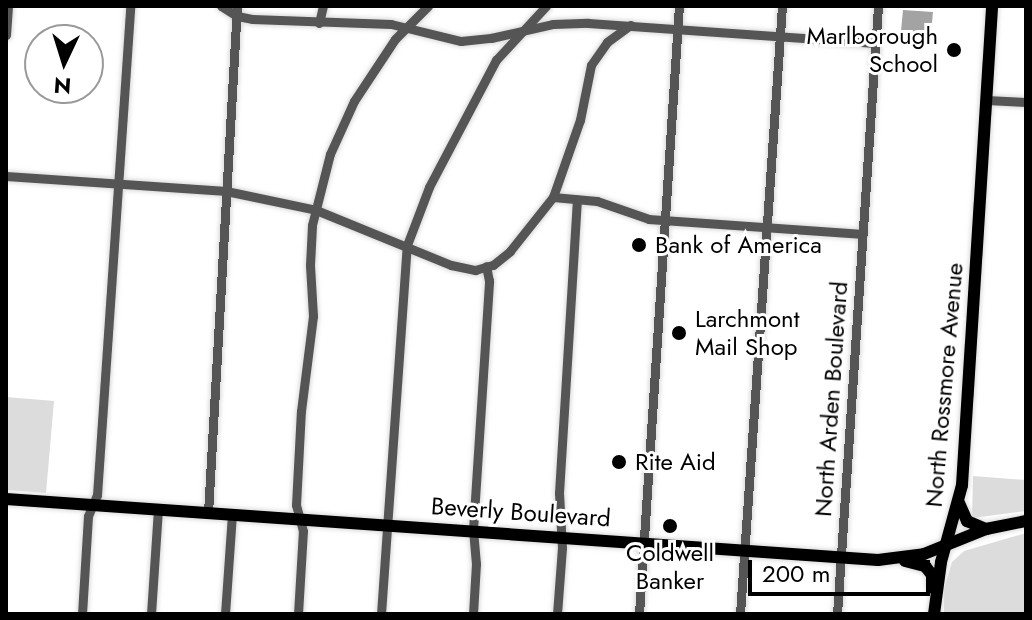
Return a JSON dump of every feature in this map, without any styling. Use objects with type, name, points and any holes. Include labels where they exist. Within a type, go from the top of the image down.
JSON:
[{"type":"main road","name":"North Rossmore Avenue","points":[[934,608],[946,545],[959,502],[992,6]]},
{"type":"main road","name":"Beverly Boulevard","points":[[6,499],[878,560],[914,556],[986,529],[1026,521]]},
{"type":"main road","points":[[959,502],[967,521],[986,529]]},
{"type":"main road","points":[[878,560],[925,566],[932,575],[934,608]]},
{"type":"street","points":[[6,35],[8,6]]},
{"type":"street","points":[[82,614],[88,516],[97,495],[130,6]]},
{"type":"street","points":[[221,6],[319,23],[355,21],[407,26],[438,38],[461,41],[553,24],[630,25],[875,43]]},
{"type":"street","points":[[319,23],[323,6]]},
{"type":"street","points":[[298,614],[303,531],[296,505],[301,411],[312,341],[310,245],[316,210],[330,154],[347,114],[407,26],[428,6]]},
{"type":"street","points":[[381,614],[407,245],[429,187],[496,60],[546,6]]},
{"type":"street","points":[[639,614],[679,6]]},
{"type":"street","points":[[740,614],[782,6]]},
{"type":"street","name":"North Arden Boulevard","points":[[837,614],[878,6]]},
{"type":"street","points":[[208,513],[237,11]]},
{"type":"street","points":[[6,176],[226,191],[316,210],[466,270],[486,266],[503,258],[518,243],[553,197],[580,120],[591,65],[607,42],[630,25]]},
{"type":"street","points":[[986,100],[1026,102]]},
{"type":"street","points":[[553,197],[597,201],[642,218],[665,221],[862,234]]},
{"type":"street","points":[[557,614],[561,537],[559,493],[577,200]]},
{"type":"street","points":[[473,614],[476,564],[473,530],[489,281],[486,266]]},
{"type":"street","points":[[151,614],[158,509]]},
{"type":"street","points":[[225,614],[232,514]]},
{"type":"shaded area","points":[[903,10],[933,12],[931,33],[901,31]]},
{"type":"shaded area","points":[[6,397],[54,401],[46,493],[6,490]]},
{"type":"shaded area","points":[[973,476],[1026,480],[1026,511],[972,518]]},
{"type":"shaded area","points":[[1026,533],[1026,614],[944,614],[944,589],[952,562],[964,551]]},
{"type":"place","name":"Marlborough School","points":[[954,50]]},
{"type":"place","name":"Bank of America","points":[[639,245]]},
{"type":"place","name":"Larchmont Mail Shop","points":[[679,333]]},
{"type":"place","name":"Rite Aid","points":[[619,462]]},
{"type":"place","name":"Coldwell Banker","points":[[670,526]]}]
